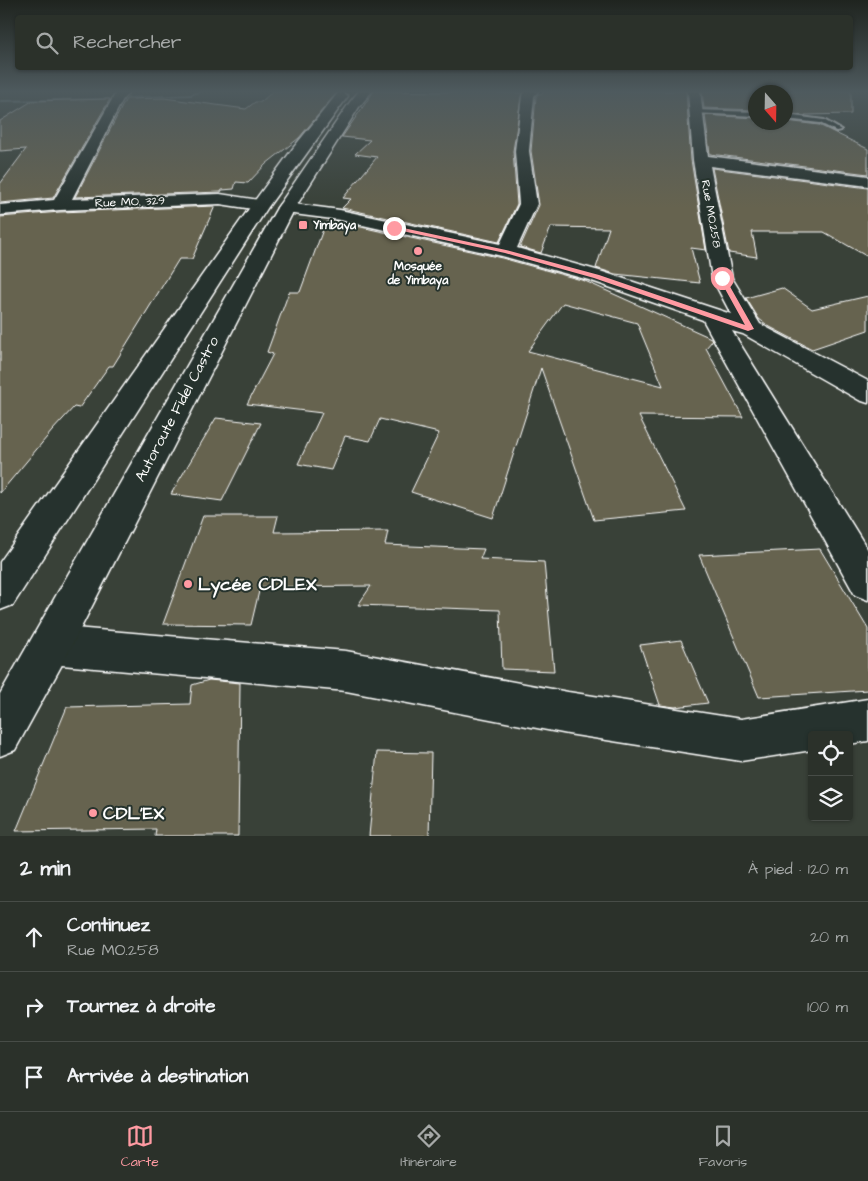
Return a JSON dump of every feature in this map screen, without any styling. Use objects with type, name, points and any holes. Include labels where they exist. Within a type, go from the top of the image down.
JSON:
[{"type":"main road","points":[[60,205],[101,130]]},
{"type":"main road","points":[[0,592],[68,494],[259,205],[313,130]]},
{"type":"main road","name":"Autoroute Fidel Castro","points":[[0,735],[51,645],[286,208],[337,130]]},
{"type":"main road","points":[[506,251],[528,204],[522,151],[524,130]]},
{"type":"main road","name":"Rue MO.258","points":[[698,130],[701,160],[722,278],[751,329]]},
{"type":"main road","points":[[701,160],[868,181]]},
{"type":"main road","name":"Rue MO. 329","points":[[0,210],[60,205],[220,200],[259,205]]},
{"type":"main road","points":[[286,208],[340,215],[506,251],[596,276],[751,329],[868,393]]},
{"type":"main road","points":[[712,316],[868,583]]},
{"type":"main road","points":[[51,645],[346,671],[568,714],[741,740],[868,720]]},
{"type":"building","points":[[0,130],[92,130],[53,198],[0,203],[0,184],[26,149],[0,151]]},
{"type":"building","points":[[110,130],[306,130],[299,138],[266,164],[248,183],[236,182],[234,189],[222,190],[221,192],[75,197]]},
{"type":"building","points":[[347,130],[516,130],[513,151],[517,204],[499,242],[342,208],[351,199],[343,198],[377,157],[355,154],[370,140],[342,137]]},
{"type":"building","points":[[533,130],[689,130],[691,160],[706,250],[691,248],[700,283],[615,274],[596,268],[609,228],[551,227],[541,253],[520,247],[539,205],[531,151]]},
{"type":"building","points":[[707,130],[829,130],[868,149],[868,174],[710,154]]},
{"type":"building","points":[[712,168],[868,188],[868,257],[824,232],[752,232],[757,257],[729,253]]},
{"type":"building","points":[[215,206],[192,259],[179,259],[113,366],[109,366],[79,408],[74,407],[0,493],[0,217],[60,212]]},
{"type":"building","points":[[329,220],[502,258],[585,281],[711,338],[712,341],[706,348],[743,417],[639,416],[686,511],[594,520],[541,368],[493,518],[411,492],[439,433],[380,419],[370,441],[345,436],[331,470],[298,464],[322,413],[247,404],[273,354],[267,352],[289,292],[300,292],[325,224]],"holes":[[[563,303],[637,323],[663,386],[528,351]]]},
{"type":"building","points":[[782,288],[812,309],[868,296],[868,330],[812,349],[770,327],[759,319],[746,298]]},
{"type":"building","points":[[216,418],[261,423],[222,501],[171,494]]},
{"type":"building","points":[[203,516],[278,516],[274,532],[388,531],[385,545],[484,549],[480,559],[544,562],[554,671],[502,669],[500,610],[358,605],[371,586],[260,587],[251,625],[163,624]]},
{"type":"building","points":[[820,549],[868,629],[868,690],[759,697],[699,555]]},
{"type":"building","points":[[681,640],[708,703],[675,707],[660,705],[640,645]]},
{"type":"building","points":[[209,680],[240,683],[238,836],[155,836],[156,829],[16,831],[67,707],[190,704],[192,685]]},
{"type":"building","points":[[377,752],[431,753],[429,836],[369,836]]},
{"type":"place","name":"Yimbaya","points":[[303,225]]},
{"type":"place","name":"Mosquée de Yimbaya","points":[[418,251]]},
{"type":"place","name":"Lycée CDLEX","points":[[188,584]]},
{"type":"place","name":"CDL'EX","points":[[93,813]]},
{"type":"route","points":[[394,228],[506,251],[596,276],[751,329],[722,278]]}]
